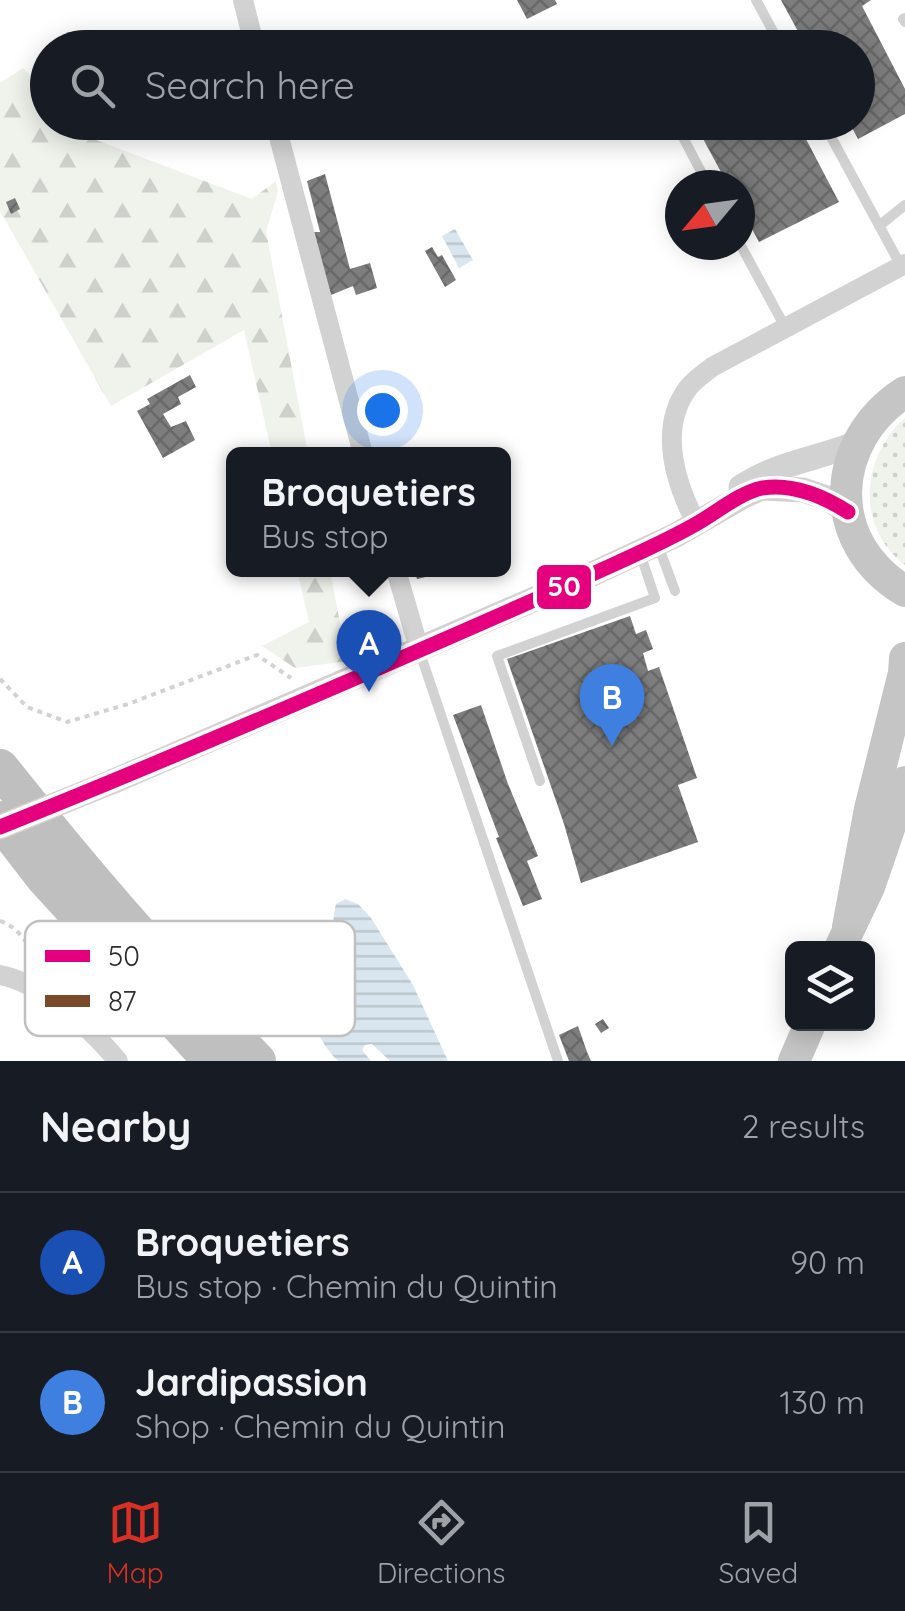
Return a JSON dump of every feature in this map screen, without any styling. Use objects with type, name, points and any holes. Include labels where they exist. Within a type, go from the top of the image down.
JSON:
[{"type":"highway","points":[[0,768],[127,921]]},
{"type":"highway","points":[[0,824],[84,921]]},
{"type":"highway","points":[[189,1036],[212,1061]]},
{"type":"highway","points":[[232,1036],[256,1061]]},
{"type":"main road","points":[[903,597],[866,556],[848,512],[846,489],[856,444],[870,421],[905,392]]},
{"type":"main road","points":[[844,938],[905,658]]},
{"type":"main road","points":[[844,938],[868,887],[905,782]]},
{"type":"main road","points":[[794,1061],[807,1031]]},
{"type":"street","points":[[243,0],[251,30]]},
{"type":"street","points":[[280,140],[362,447]]},
{"type":"street","points":[[696,524],[675,473],[672,436],[676,410],[689,386],[712,367],[903,265]]},
{"type":"street","points":[[696,524],[712,506],[756,476],[856,444]]},
{"type":"street","points":[[0,824],[114,782],[419,649],[648,548],[762,488],[803,490],[827,498],[848,512]]},
{"type":"street","points":[[398,577],[419,649]]},
{"type":"street","points":[[0,976],[25,985]]},
{"type":"street","points":[[95,1036],[118,1061]]},
{"type":"lane","points":[[756,0],[772,30]]},
{"type":"lane","points":[[684,140],[700,170]]},
{"type":"lane","points":[[833,140],[903,265]]},
{"type":"lane","points":[[879,226],[905,205]]},
{"type":"lane","points":[[749,260],[785,328]]},
{"type":"lane","points":[[648,548],[675,591]]},
{"type":"lane","points":[[540,780],[497,656],[655,598],[648,548]]},
{"type":"lane","points":[[419,649],[558,1061]]},
{"type":"path","points":[[0,679],[28,706],[67,722],[128,704],[257,656],[316,694]]},
{"type":"path","points":[[0,921],[9,924],[25,941]]},
{"type":"green space","points":[[23,68],[30,75],[30,140],[96,140],[252,199],[276,181],[278,192],[266,231],[307,447],[270,447],[244,330],[111,406],[0,211],[0,83]]},
{"type":"green space","points":[[905,418],[905,565],[878,532],[870,492],[879,452]]},
{"type":"green space","points":[[299,577],[331,577],[347,661],[295,668],[262,646],[309,622]]},
{"type":"shaded area","points":[[455,229],[473,260],[459,268],[442,236]]},
{"type":"shaded area","points":[[345,899],[358,904],[371,918],[413,985],[448,1061],[390,1061],[372,1044],[362,1050],[371,1061],[338,1061],[325,1046],[320,1036],[355,1036],[355,921],[333,921],[336,904]]},
{"type":"building","points":[[517,0],[555,0],[557,4],[527,19]]},
{"type":"building","points":[[781,0],[871,0],[862,6],[874,30],[797,30]]},
{"type":"building","points":[[875,31],[905,89],[905,114],[875,130]]},
{"type":"building","points":[[704,140],[806,140],[839,202],[759,242],[755,235],[755,170],[720,170]]},
{"type":"building","points":[[325,174],[350,269],[370,263],[377,288],[356,295],[353,286],[331,295],[312,232],[320,232],[307,181]]},
{"type":"building","points":[[15,198],[20,209],[11,214],[6,202]]},
{"type":"building","points":[[432,247],[438,257],[442,255],[456,280],[445,287],[425,251]]},
{"type":"building","points":[[190,375],[196,387],[178,397],[181,404],[163,414],[171,427],[186,421],[195,440],[163,458],[137,411],[150,404],[147,399]]},
{"type":"building","points":[[630,616],[636,634],[646,630],[653,649],[643,653],[648,671],[659,667],[697,778],[678,785],[698,842],[581,883],[507,659]]},
{"type":"building","points":[[481,705],[538,856],[527,861],[542,899],[523,906],[453,715]]},
{"type":"building","points":[[603,1019],[609,1028],[601,1033],[595,1024]]},
{"type":"building","points":[[578,1026],[591,1061],[569,1061],[559,1035]]},
{"type":"transit line","name":"50","points":[[0,827],[294,705],[586,577],[704,520],[753,491],[774,487],[797,489],[848,512]]},
{"type":"place","name":"Broquetiers","points":[[369,692]]},
{"type":"place","name":"Jardipassion","points":[[612,746]]}]
